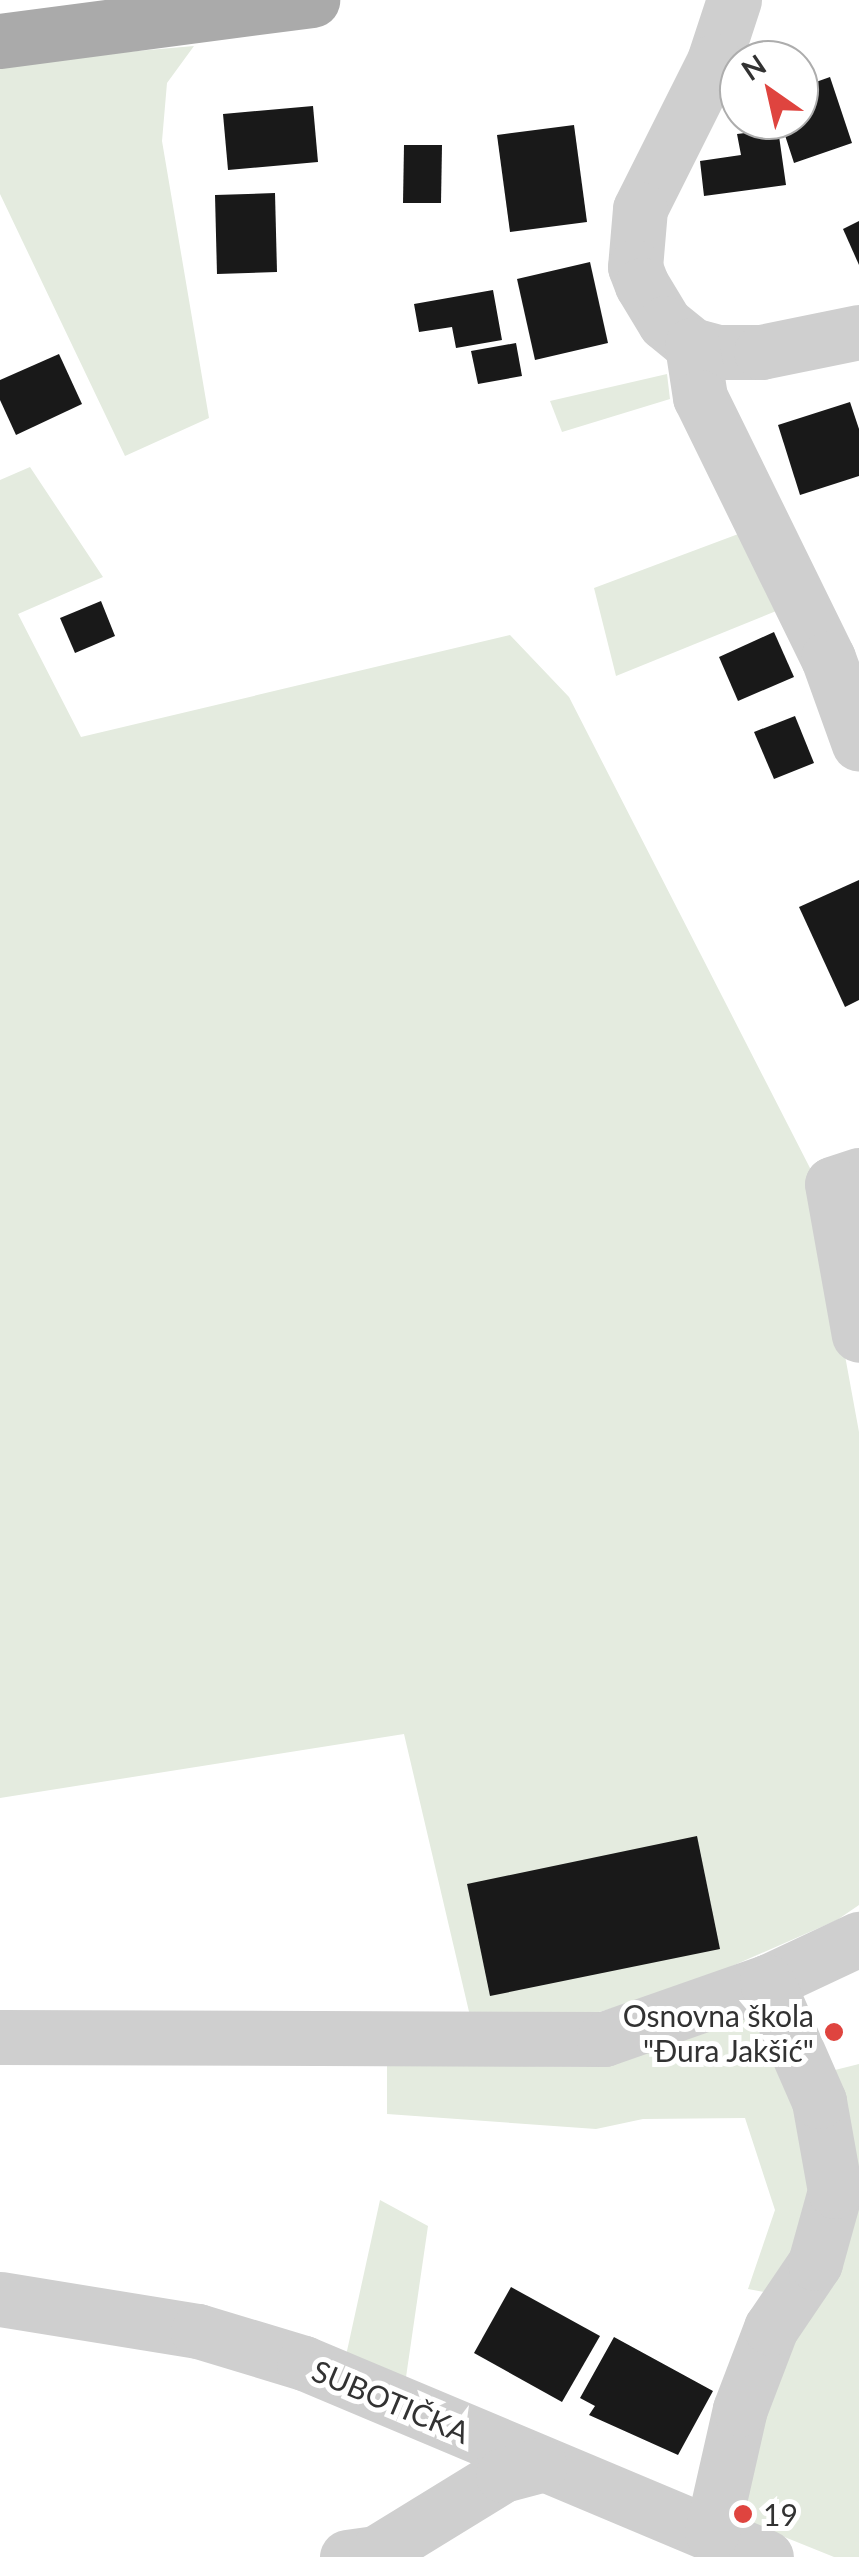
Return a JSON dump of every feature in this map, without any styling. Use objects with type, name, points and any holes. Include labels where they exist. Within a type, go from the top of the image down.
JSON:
[{"type":"main road","points":[[0,41],[194,9],[312,0]]},
{"type":"street","points":[[734,0],[714,61],[652,176],[635,246],[642,285],[666,323],[692,345],[740,355],[859,332]]},
{"type":"street","points":[[692,345],[700,398],[828,658],[859,744]]},
{"type":"street","points":[[859,1175],[832,1184],[859,1335]]},
{"type":"street","points":[[0,2037],[346,2034],[555,2043],[604,2038],[766,1982],[859,1939]]},
{"type":"street","points":[[712,2532],[740,2409],[771,2328],[815,2263],[835,2191],[819,2101],[766,1982]]},
{"type":"street","name":"SUBOTIČKA","points":[[0,2298],[198,2331],[286,2358],[766,2557]]},
{"type":"street","points":[[347,2557],[390,2546],[504,2474],[540,2465]]},
{"type":"shaded area","points":[[194,46],[167,83],[162,141],[209,418],[125,456],[0,194],[0,63]]},
{"type":"shaded area","points":[[667,374],[670,399],[562,432],[550,401]]},
{"type":"shaded area","points":[[30,467],[103,577],[18,614],[81,737],[510,635],[569,697],[811,1170],[859,1432],[859,1905],[837,1920],[682,1988],[575,2019],[470,2016],[404,1734],[0,1798],[0,480]]},
{"type":"shaded area","points":[[749,530],[786,607],[616,676],[594,588]]},
{"type":"shaded area","points":[[748,2008],[812,2144],[803,2240],[770,2293],[748,2289],[775,2210],[745,2118],[643,2119],[596,2129],[387,2114],[387,2064],[585,2067]]},
{"type":"shaded area","points":[[859,2064],[859,2557],[834,2557],[730,2515],[787,2337],[827,2072]]},
{"type":"shaded area","points":[[380,2200],[428,2226],[405,2384],[345,2360]]},
{"type":"building","points":[[830,77],[852,143],[794,163],[787,140],[819,140],[819,81]]},
{"type":"building","points":[[313,106],[318,162],[228,170],[223,114]]},
{"type":"building","points":[[574,125],[587,222],[510,232],[497,135]]},
{"type":"building","points":[[738,140],[780,140],[786,185],[704,196],[700,161],[741,155]]},
{"type":"building","points":[[404,145],[442,145],[441,203],[403,203]]},
{"type":"building","points":[[275,193],[277,272],[217,274],[215,195]]},
{"type":"building","points":[[859,221],[859,265],[843,229]]},
{"type":"building","points":[[590,262],[608,343],[535,360],[517,279]]},
{"type":"building","points":[[493,290],[502,340],[456,348],[452,327],[419,332],[414,304]]},
{"type":"building","points":[[516,343],[522,376],[478,384],[471,351]]},
{"type":"building","points":[[59,354],[82,404],[16,435],[0,400],[0,380]]},
{"type":"building","points":[[850,402],[859,429],[859,476],[800,495],[778,425]]},
{"type":"building","points":[[101,601],[115,636],[75,653],[60,618]]},
{"type":"building","points":[[774,632],[794,677],[738,701],[719,657]]},
{"type":"building","points":[[795,716],[814,763],[774,779],[754,732]]},
{"type":"building","points":[[859,880],[859,1000],[845,1007],[799,907]]},
{"type":"building","points":[[697,1836],[720,1949],[490,1996],[467,1884]]},
{"type":"building","points":[[511,2287],[600,2336],[562,2402],[474,2353]]},
{"type":"building","points":[[614,2337],[713,2391],[678,2455],[589,2415],[595,2406],[580,2398]]},
{"type":"place","name":"Osnovna škola \"Đura Jakšić\"","points":[[834,2032]]},
{"type":"place","name":"19","points":[[743,2514]]}]
